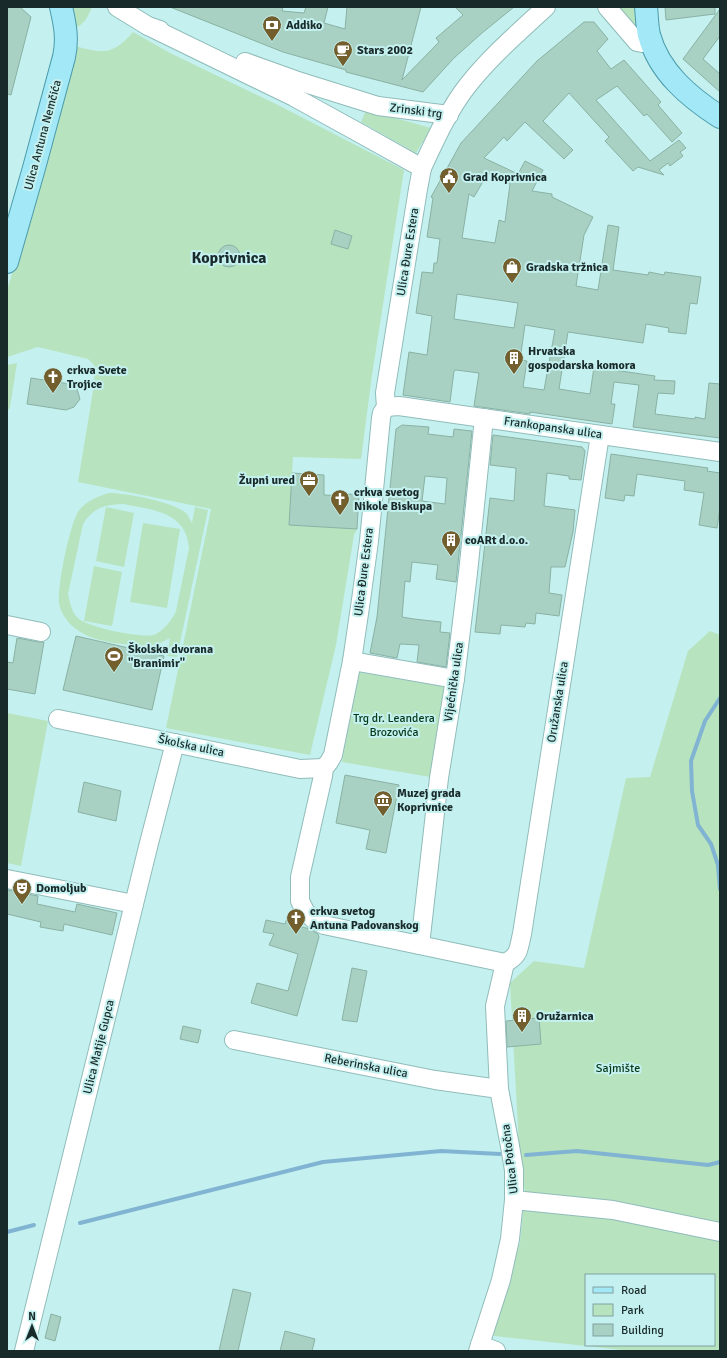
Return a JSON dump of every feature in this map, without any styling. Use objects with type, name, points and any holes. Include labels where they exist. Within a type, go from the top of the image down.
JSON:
[{"type":"main road","name":"Ulica Antuna Nemčića","points":[[7,262],[66,48],[66,33],[60,7]]},
{"type":"main road","points":[[646,7],[651,40],[662,65],[682,89],[703,106],[720,117]]},
{"type":"street","name":"Zrinski trg","points":[[117,7],[148,26],[294,97],[422,168],[435,139],[449,115],[378,106],[295,80],[148,26]]},
{"type":"street","points":[[449,115],[467,86],[486,64],[546,7]]},
{"type":"street","points":[[607,7],[637,42],[642,43],[651,40]]},
{"type":"street","name":"Ulica Đure Estera","points":[[420,945],[324,925],[313,919],[305,911],[300,900],[300,877],[324,768],[333,755],[352,661],[369,541],[380,418],[386,408],[385,393],[422,168]]},
{"type":"street","name":"Frankopanska ulica","points":[[386,408],[399,406],[720,452]]},
{"type":"street","name":"Vijećnička ulica","points":[[420,945],[439,778],[455,679],[468,573],[484,418]]},
{"type":"street","name":"Oružanska ulica","points":[[505,963],[515,958],[522,934],[600,435]]},
{"type":"street","points":[[7,625],[41,632]]},
{"type":"street","points":[[352,661],[455,679]]},
{"type":"street","name":"Školska ulica","points":[[58,719],[300,769],[324,768]]},
{"type":"street","name":"Ulica Matije Gupca","points":[[24,1351],[175,743]]},
{"type":"street","points":[[7,879],[134,904]]},
{"type":"street","points":[[420,945],[505,963]]},
{"type":"street","name":"Ulica Potočna","points":[[484,1349],[510,1239],[514,1200],[514,1170],[499,1089],[495,1006],[505,963]]},
{"type":"street","name":"Reberinska ulica","points":[[234,1040],[435,1080],[499,1089]]},
{"type":"street","points":[[514,1200],[613,1210],[720,1232]]},
{"type":"green space","points":[[65,7],[92,7],[83,23],[73,28]]},
{"type":"green space","points":[[614,7],[638,7],[639,33]]},
{"type":"green space","points":[[133,32],[170,53],[276,104],[404,170],[372,375],[361,459],[293,457],[289,525],[357,529],[354,535],[336,645],[310,755],[166,728],[211,509],[78,482],[94,385],[95,366],[88,359],[38,347],[7,357],[7,291],[42,171],[72,45],[90,50],[105,51],[119,46]]},
{"type":"green space","points":[[366,110],[431,128],[416,153],[361,122]]},
{"type":"green space","points":[[17,363],[10,407],[7,412],[7,365]]},
{"type":"green space","points":[[105,494],[127,495],[162,502],[187,514],[192,523],[195,507],[208,510],[177,657],[167,656],[170,638],[154,646],[147,647],[106,642],[78,631],[70,624],[62,612],[59,603],[60,584],[72,526],[76,516],[83,506],[93,499]],"holes":[[[123,504],[166,514],[182,526],[186,536],[189,548],[176,611],[165,627],[156,634],[141,635],[117,632],[93,626],[84,622],[75,614],[68,594],[83,524],[95,510],[105,506]]]},
{"type":"green space","points":[[106,507],[134,513],[124,567],[96,561]]},
{"type":"green space","points":[[143,523],[180,529],[167,608],[130,602]]},
{"type":"green space","points":[[94,566],[122,572],[112,626],[84,621]]},
{"type":"green space","name":"Sajmište","points":[[710,631],[720,635],[720,1351],[632,1351],[586,1346],[715,1346],[715,1274],[585,1274],[585,1346],[486,1335],[520,1243],[525,1191],[520,1164],[510,983],[534,961],[584,968],[626,778],[650,777],[688,651]]},
{"type":"green space","name":"Trg dr. Leandera Brozovića","points":[[358,672],[446,687],[430,777],[342,762]]},
{"type":"green space","points":[[7,713],[48,721],[21,866],[7,863]]},
{"type":"building","points":[[7,7],[20,7],[31,17],[11,95],[7,94]]},
{"type":"building","points":[[170,7],[283,7],[282,11],[304,13],[306,7],[328,7],[324,23],[345,29],[347,7],[421,7],[402,80],[439,42],[436,38],[463,15],[455,7],[514,7],[454,58],[423,92],[346,72],[346,70],[283,52]]},
{"type":"building","points":[[665,7],[715,7],[715,14],[666,20]]},
{"type":"building","points":[[720,9],[720,36],[703,59],[720,74],[720,92],[683,59]]},
{"type":"building","points":[[584,22],[594,22],[608,39],[597,51],[611,69],[624,60],[661,102],[658,105],[682,133],[672,142],[647,114],[644,116],[617,86],[596,100],[650,161],[679,140],[686,148],[680,152],[683,156],[670,166],[668,163],[659,170],[664,175],[638,167],[633,171],[605,141],[609,137],[569,93],[543,121],[573,150],[564,159],[525,122],[507,141],[504,137],[484,158],[518,174],[525,161],[543,170],[532,191],[552,194],[552,197],[593,217],[584,235],[576,286],[598,290],[608,225],[619,227],[613,270],[648,275],[649,272],[664,275],[665,272],[701,277],[697,304],[690,303],[686,334],[668,332],[669,328],[646,324],[643,343],[568,332],[559,389],[590,394],[594,367],[655,376],[654,380],[675,381],[674,394],[658,393],[655,414],[705,419],[709,383],[720,384],[720,438],[633,427],[639,385],[614,382],[611,404],[615,404],[612,424],[530,412],[530,414],[474,406],[479,373],[454,371],[450,402],[403,395],[409,352],[427,355],[432,316],[416,313],[422,272],[433,273],[434,263],[437,263],[440,239],[427,237],[433,198],[431,197],[461,143],[537,61]],"holes":[[[488,173],[510,184],[505,222],[499,220],[495,243],[462,238],[469,194],[474,197]],[[457,294],[518,303],[514,328],[454,319]],[[525,325],[555,330],[544,390],[523,387],[527,361],[520,360]]]},
{"type":"building","points":[[335,230],[352,236],[348,249],[331,244]]},
{"type":"building","points":[[229,245],[237,248],[240,256],[237,264],[229,267],[221,264],[218,256],[221,248]]},
{"type":"building","name":"crkva Svete Trojice","points":[[31,378],[70,384],[77,389],[80,399],[74,407],[66,410],[27,404]]},
{"type":"building","points":[[402,425],[429,427],[428,434],[453,437],[454,429],[472,431],[456,582],[436,579],[438,565],[412,562],[410,582],[405,581],[402,617],[441,622],[440,632],[450,633],[446,667],[417,662],[419,645],[400,644],[397,658],[370,653],[377,617],[396,429]],"holes":[[[425,476],[447,478],[445,504],[422,501]]]},
{"type":"building","points":[[493,435],[582,447],[585,451],[581,480],[569,479],[569,476],[547,473],[544,506],[575,510],[573,532],[565,567],[551,567],[549,593],[562,595],[559,616],[536,613],[535,624],[526,623],[525,627],[501,625],[500,634],[475,632],[490,498],[514,501],[516,468],[490,465]]},
{"type":"building","points":[[611,454],[708,468],[707,471],[720,473],[720,508],[717,528],[699,525],[704,493],[684,490],[685,481],[637,474],[634,496],[625,495],[624,501],[605,498]]},
{"type":"building","points":[[292,473],[324,475],[324,495],[359,495],[357,529],[289,525]]},
{"type":"building","name":"Školska dvorana \"Branimir\"","points":[[76,636],[164,656],[152,710],[63,690]]},
{"type":"building","points":[[17,638],[44,642],[35,694],[7,689],[7,662],[13,663]]},
{"type":"building","name":"Muzej grada Koprivnice","points":[[345,775],[399,785],[386,853],[366,849],[370,830],[336,823]]},
{"type":"building","points":[[84,782],[121,791],[116,821],[78,812]]},
{"type":"building","points":[[7,890],[38,896],[37,904],[75,912],[77,904],[117,913],[112,935],[64,924],[63,931],[40,927],[41,922],[7,914]]},
{"type":"building","points":[[287,918],[293,918],[298,921],[298,926],[310,929],[318,934],[319,937],[297,1016],[251,1003],[257,983],[288,991],[298,954],[269,945],[274,934],[263,932],[266,920],[285,924]]},
{"type":"building","points":[[352,968],[367,971],[357,1022],[342,1020]]},
{"type":"building","name":"Oružarnica","points":[[539,1018],[541,1044],[507,1047],[506,1021]]},
{"type":"building","points":[[183,1026],[201,1030],[198,1043],[180,1039]]},
{"type":"building","points":[[233,1289],[251,1293],[238,1351],[219,1351]]},
{"type":"building","points":[[51,1314],[61,1317],[55,1341],[45,1338]]},
{"type":"building","points":[[285,1331],[315,1339],[312,1351],[280,1351]]},
{"type":"waterway","points":[[720,698],[705,721],[691,761],[692,791],[698,825],[711,844],[718,865],[720,889]]},
{"type":"waterway","points":[[80,1223],[323,1162],[441,1151],[500,1154]]},
{"type":"waterway","points":[[526,1155],[577,1151],[708,1165],[720,1162]]},
{"type":"waterway","points":[[7,1232],[34,1225]]},
{"type":"place","name":"Addiko","points":[[272,42]]},
{"type":"place","name":"Stars 2002","points":[[343,67]]},
{"type":"place","name":"Grad Koprivnica","points":[[449,194]]},
{"type":"place","name":"Gradska tržnica","points":[[512,284]]},
{"type":"place","name":"Hrvatska gospodarska komora","points":[[514,375]]},
{"type":"place","name":"crkva Svete Trojice","points":[[53,394]]},
{"type":"place","name":"Župni ured","points":[[309,497]]},
{"type":"place","name":"crkva svetog Nikole Biskupa","points":[[340,516]]},
{"type":"place","name":"coARt d.o.o.","points":[[451,557]]},
{"type":"place","name":"Školska dvorana \"Branimir\"","points":[[114,673]]},
{"type":"place","name":"Muzej grada Koprivnice","points":[[383,817]]},
{"type":"place","name":"Domoljub","points":[[22,905]]},
{"type":"place","name":"crkva svetog Antuna Padovanskog","points":[[296,935]]},
{"type":"place","name":"Oružarnica","points":[[522,1033]]},
{"type":"district","name":"Koprivnica","points":[[229,258]]}]
